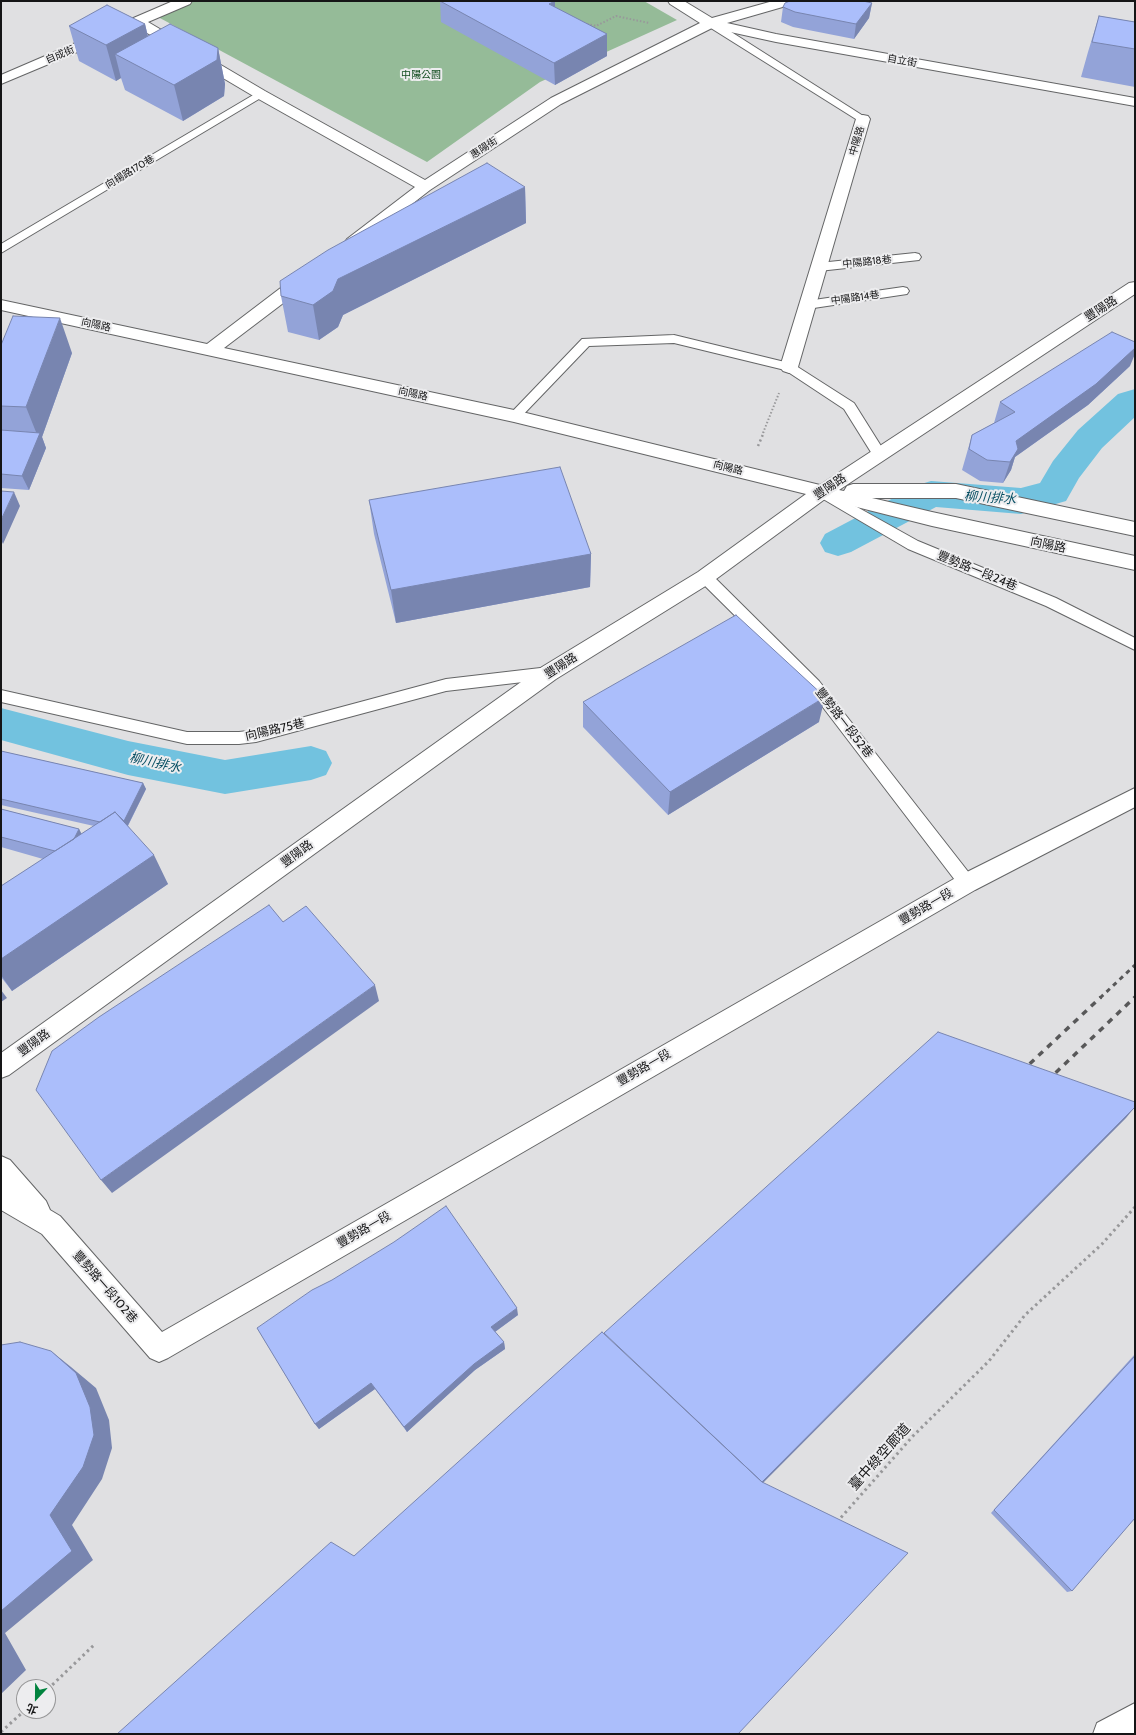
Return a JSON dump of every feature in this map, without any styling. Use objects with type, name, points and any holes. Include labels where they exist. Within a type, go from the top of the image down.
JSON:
[{"type":"street","name":"自成街","points":[[1,80],[185,1]]},
{"type":"street","name":"自立街","points":[[675,1],[710,23],[776,38],[1135,102]]},
{"type":"street","name":"中陽路","points":[[686,1],[710,23]]},
{"type":"street","name":"惠陽街","points":[[343,249],[425,187],[556,101],[710,23],[788,1]]},
{"type":"street","points":[[137,22],[260,94],[425,187]]},
{"type":"street","name":"中陽路","points":[[789,367],[863,119]]},
{"type":"street","points":[[210,350],[318,268]]},
{"type":"street","name":"豐陽路","points":[[1,1067],[549,674],[705,577],[822,492],[1135,287]]},
{"type":"street","name":"向陽路","points":[[1,305],[514,416],[932,519],[1135,563]]},
{"type":"street","name":"向陽路","points":[[822,492],[956,491],[1135,529]]},
{"type":"street","name":"豐勢路一段","points":[[159,1349],[967,883],[1135,797]]},
{"type":"street","name":"豐勢路一段102巷","points":[[1,1168],[159,1349]]},
{"type":"street","name":"豐勢路一段102巷","points":[[1,1196],[51,1226]]},
{"type":"street","points":[[1108,1734],[1135,1718]]},
{"type":"lane","name":"中陽路","points":[[710,23],[863,119]]},
{"type":"lane","name":"向楊路170巷","points":[[1,249],[260,94]]},
{"type":"lane","name":"中陽路18巷","points":[[819,267],[915,257]]},
{"type":"lane","name":"中陽路14巷","points":[[807,305],[903,291]]},
{"type":"lane","points":[[514,416],[586,342],[674,338],[789,367],[849,406],[879,454]]},
{"type":"lane","name":"豐勢路一段24巷","points":[[822,492],[913,545],[1051,602],[1135,644]]},
{"type":"lane","name":"豐勢路一段52巷","points":[[705,577],[814,685],[967,883]]},
{"type":"lane","name":"向陽路75巷","points":[[1,696],[187,738],[239,738],[256,736],[446,685],[549,674]]},
{"type":"path","points":[[583,23],[596,26],[616,16],[659,26],[680,38]]},
{"type":"path","points":[[758,449],[789,367]]},
{"type":"path","name":"臺中綠空廊道","points":[[836,1524],[913,1436],[989,1361],[1025,1315],[1102,1244],[1135,1207]]},
{"type":"path","points":[[56,1681],[94,1645]]},
{"type":"path","points":[[1,1732],[16,1718]]},
{"type":"green space","name":"中陽公園","points":[[195,1],[644,1],[677,20],[540,82],[427,162],[158,17]]},
{"type":"building","points":[[440,1],[555,1],[549,4],[607,34],[554,63]]},
{"type":"building","points":[[790,1],[863,1],[872,3],[856,24],[795,12],[783,7],[785,3]]},
{"type":"building","points":[[107,5],[145,24],[106,45],[69,26]]},
{"type":"building","points":[[1099,16],[1135,22],[1135,49],[1092,42]]},
{"type":"building","points":[[170,24],[218,48],[217,60],[174,85],[115,54]]},
{"type":"building","points":[[487,163],[525,187],[338,279],[333,291],[313,305],[281,296],[280,281],[328,250]]},
{"type":"building","points":[[13,316],[60,318],[26,407],[1,406],[1,345]]},
{"type":"building","points":[[1112,332],[1135,342],[1135,348],[1096,384],[1016,441],[1018,449],[1010,462],[987,460],[969,449],[972,435],[1015,412],[1000,402]]},
{"type":"building","points":[[1,430],[40,433],[22,476],[1,474]]},
{"type":"building","points":[[560,467],[591,554],[391,590],[369,500]]},
{"type":"building","points":[[1,491],[14,492],[1,520]]},
{"type":"building","points":[[736,615],[825,697],[670,792],[583,702]]},
{"type":"building","points":[[1,751],[143,783],[124,821],[115,812],[100,822],[1,799]]},
{"type":"building","points":[[1,809],[79,829],[74,839],[55,851],[1,837]]},
{"type":"building","points":[[115,812],[154,855],[1,959],[1,886]]},
{"type":"building","points":[[269,905],[283,922],[306,906],[375,985],[101,1180],[36,1090],[52,1051],[99,1017]]},
{"type":"building","points":[[938,1032],[1135,1102],[1135,1107],[762,1482],[604,1333]]},
{"type":"building","points":[[446,1206],[517,1308],[491,1327],[504,1342],[474,1364],[404,1427],[371,1383],[315,1424],[257,1328],[312,1290],[332,1280],[394,1242]]},
{"type":"building","points":[[602,1332],[762,1482],[908,1553],[738,1734],[117,1734],[331,1542],[354,1556]]},
{"type":"building","points":[[20,1342],[51,1351],[76,1373],[90,1407],[94,1435],[83,1467],[50,1515],[72,1551],[1,1611],[1,1345]]},
{"type":"building","points":[[1135,1356],[1135,1518],[1072,1591],[994,1510]]},
{"type":"waterway","name":"柳川排水","points":[[838,543],[931,494],[1021,501],[1053,492],[1066,470],[1090,439],[1130,402],[1135,401]]},
{"type":"waterway","name":"柳川排水","points":[[1,724],[128,758],[225,777],[311,763]]},
{"type":"railway","points":[[1100,998],[1135,965]]},
{"type":"railway","points":[[1021,1072],[1101,997]]},
{"type":"railway","points":[[1047,1081],[1135,997]]}]
